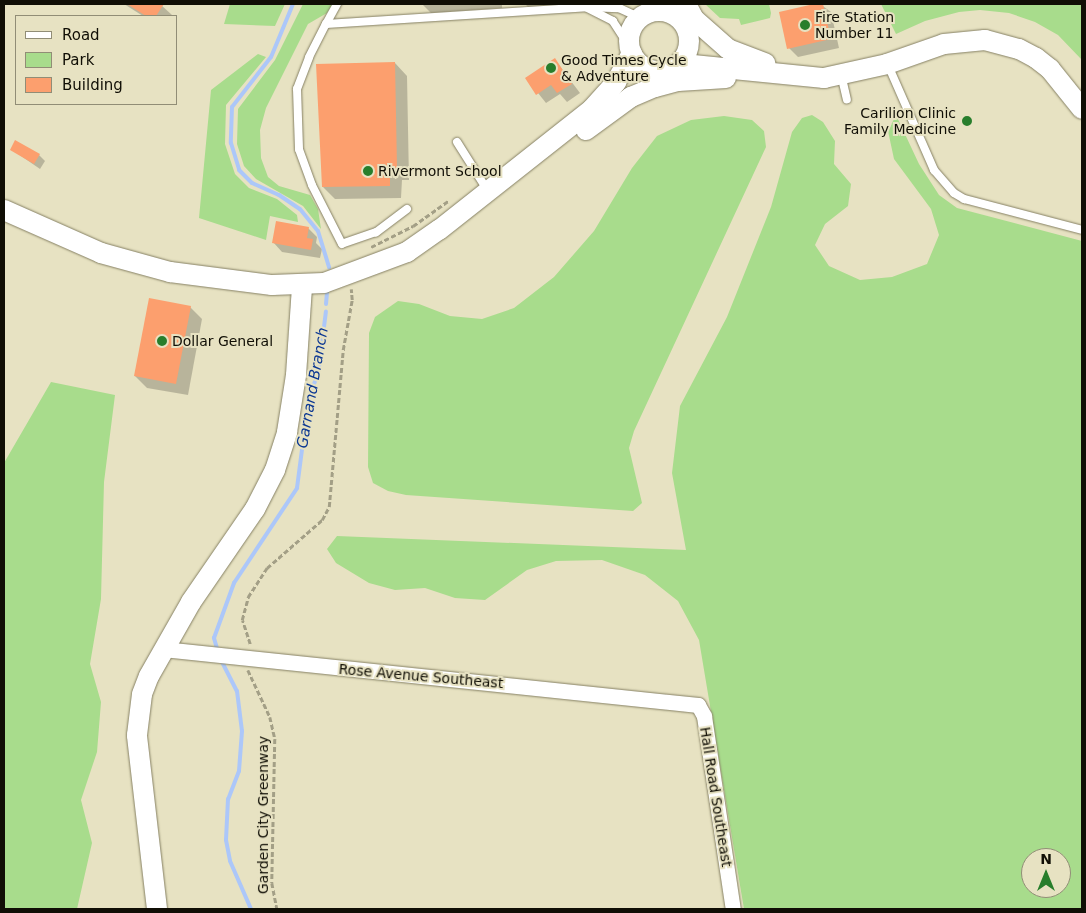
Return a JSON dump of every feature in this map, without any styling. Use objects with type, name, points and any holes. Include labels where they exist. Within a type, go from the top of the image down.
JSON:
[{"type":"main road","points":[[674,7],[685,26],[689,40],[704,52],[739,68]]},
{"type":"main road","points":[[592,109],[616,82],[630,49],[632,27],[645,12],[674,7],[694,19],[728,49],[802,76]]},
{"type":"main road","points":[[4,210],[65,240],[134,264],[170,272],[302,286],[349,276],[407,252],[536,155],[592,109],[634,82],[680,62],[689,40]]},
{"type":"main road","points":[[536,155],[573,140],[600,117],[655,87],[709,78],[795,85],[887,64],[966,40],[1002,43],[1036,58],[1050,70],[1082,109]]},
{"type":"main road","points":[[630,49],[643,66],[664,70],[693,64],[802,76],[832,76]]},
{"type":"main road","points":[[157,909],[137,734],[142,694],[163,649],[255,508],[276,470],[288,432],[296,375],[302,286]]},
{"type":"street","name":"Rose Avenue Southeast","points":[[163,649],[202,655],[680,701]]},
{"type":"street","name":"Hall Road Southeast","points":[[680,701],[698,705],[704,716],[734,909]]},
{"type":"lane","points":[[338,4],[309,57],[298,89],[299,149],[312,185],[342,244],[376,232],[407,210]]},
{"type":"lane","points":[[326,24],[586,7],[619,8],[645,12]]},
{"type":"lane","points":[[586,7],[612,21],[630,49]]},
{"type":"lane","points":[[887,64],[934,170],[954,193],[964,199],[1082,230]]},
{"type":"lane","points":[[832,76],[847,99]]},
{"type":"lane","points":[[458,142],[488,191]]},
{"type":"path","points":[[366,249],[413,226],[456,195]]},
{"type":"path","points":[[250,651],[242,620],[248,597],[268,568],[285,550],[317,525],[329,507],[343,350],[352,300],[350,286]]},
{"type":"path","name":"Garden City Greenway","points":[[249,666],[248,674],[270,717],[275,739],[272,883],[277,909]]},
{"type":"green space","points":[[230,4],[285,4],[275,26],[224,24]]},
{"type":"green space","points":[[303,4],[333,4],[327,13],[308,24],[266,108],[260,130],[261,158],[268,177],[279,186],[310,195],[318,209],[321,229],[303,206],[256,179],[244,166],[237,144],[238,109],[275,60]]},
{"type":"green space","points":[[705,4],[769,4],[771,13],[770,18],[741,25],[739,19],[720,18]]},
{"type":"green space","points":[[881,4],[1082,4],[1082,60],[1058,35],[1035,22],[1009,13],[980,10],[959,12],[925,21],[896,34]]},
{"type":"green space","points":[[258,54],[266,57],[226,105],[225,144],[235,174],[249,188],[277,199],[297,215],[298,222],[270,216],[266,240],[199,218],[211,90]]},
{"type":"green space","points":[[812,115],[823,122],[835,141],[834,164],[851,184],[848,206],[825,224],[815,245],[829,266],[860,280],[892,277],[927,264],[939,235],[931,209],[894,159],[888,131],[896,115],[919,164],[939,195],[957,208],[1082,241],[1082,909],[744,909],[699,640],[678,601],[645,575],[602,560],[556,561],[527,570],[485,600],[455,598],[425,588],[395,590],[369,583],[336,563],[327,549],[337,536],[686,550],[672,473],[680,406],[727,317],[771,207],[792,132],[802,118]]},
{"type":"green space","points":[[724,116],[752,120],[764,131],[766,147],[634,431],[629,448],[642,503],[633,511],[406,495],[388,491],[373,483],[368,467],[369,333],[375,317],[398,301],[419,304],[450,316],[482,319],[514,308],[554,277],[594,231],[632,168],[657,136],[691,120]]},
{"type":"green space","points":[[51,382],[115,395],[104,482],[101,599],[90,664],[101,702],[97,752],[81,800],[92,843],[77,909],[4,909],[4,463]]},
{"type":"building","points":[[127,4],[164,4],[157,15],[144,15]]},
{"type":"building","name":"Fire Station Number 11","points":[[814,4],[823,4],[831,39],[787,49],[779,12]]},
{"type":"building","name":"Good Times Cycle & Adventure","points":[[555,58],[572,84],[557,93],[551,85],[536,95],[525,78]]},
{"type":"building","points":[[395,62],[397,168],[390,169],[390,186],[322,187],[316,64]]},
{"type":"building","points":[[15,140],[40,154],[34,164],[10,150]]},
{"type":"building","points":[[276,221],[309,227],[307,238],[313,239],[311,250],[272,243]]},
{"type":"building","name":"Dollar General","points":[[149,298],[191,306],[176,384],[134,376]]},
{"type":"waterway","name":"Garnand Branch","points":[[293,4],[271,57],[232,107],[231,143],[239,170],[252,183],[279,195],[300,209],[318,231],[329,267]]},
{"type":"waterway","name":"Garnand Branch","points":[[326,304],[327,292]]},
{"type":"waterway","name":"Garnand Branch","points":[[218,652],[214,638],[234,583],[297,488],[309,395],[318,375],[326,311]]},
{"type":"waterway","name":"Garnand Branch","points":[[220,658],[237,691],[242,731],[239,771],[228,799],[226,840],[230,861],[251,909]]},
{"type":"place","name":"Fire Station Number 11","points":[[805,25]]},
{"type":"place","name":"Good Times Cycle & Adventure","points":[[551,68]]},
{"type":"place","name":"Carilion Clinic Family Medicine","points":[[967,121]]},
{"type":"place","name":"Rivermont School","points":[[368,171]]},
{"type":"place","name":"Dollar General","points":[[162,341]]}]
